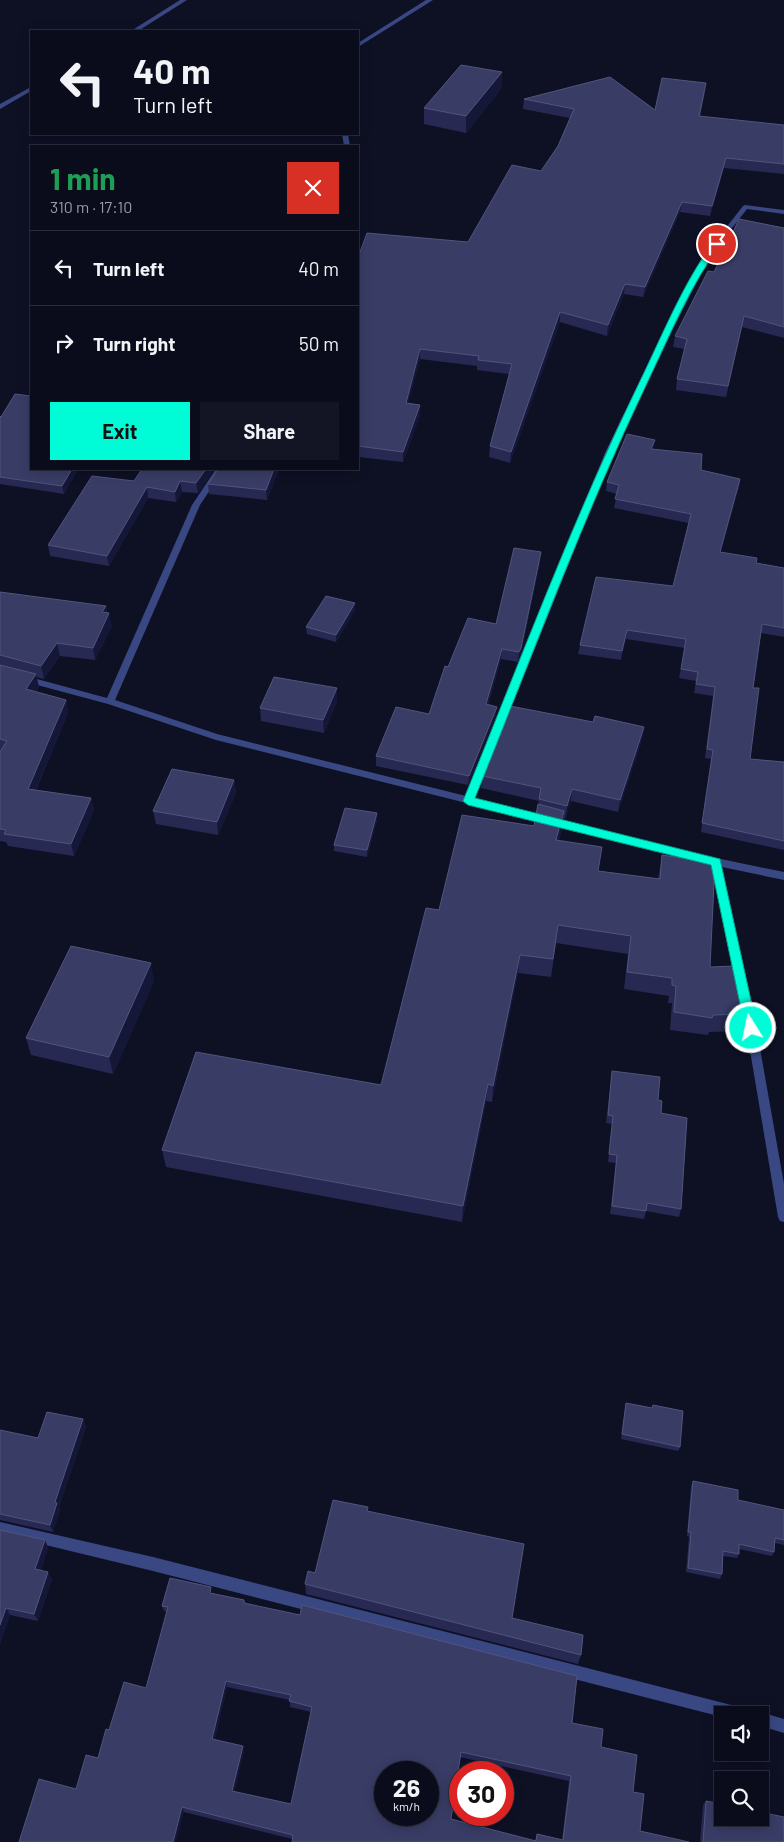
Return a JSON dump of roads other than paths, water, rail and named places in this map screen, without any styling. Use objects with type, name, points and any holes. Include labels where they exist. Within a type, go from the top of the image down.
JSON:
[{"type":"street","points":[[139,30],[184,0]]},
{"type":"street","points":[[359,44],[430,0]]},
{"type":"street","points":[[0,108],[30,90]]},
{"type":"street","points":[[468,801],[609,453],[707,256],[745,207],[784,212]]},
{"type":"street","points":[[110,702],[196,505],[219,470]]},
{"type":"street","points":[[0,672],[110,702],[216,737],[716,862],[784,876]]},
{"type":"street","points":[[716,862],[748,1009],[784,1218]]},
{"type":"street","points":[[0,1528],[162,1566],[714,1708]]},
{"type":"street","points":[[769,1722],[784,1726]]}]
